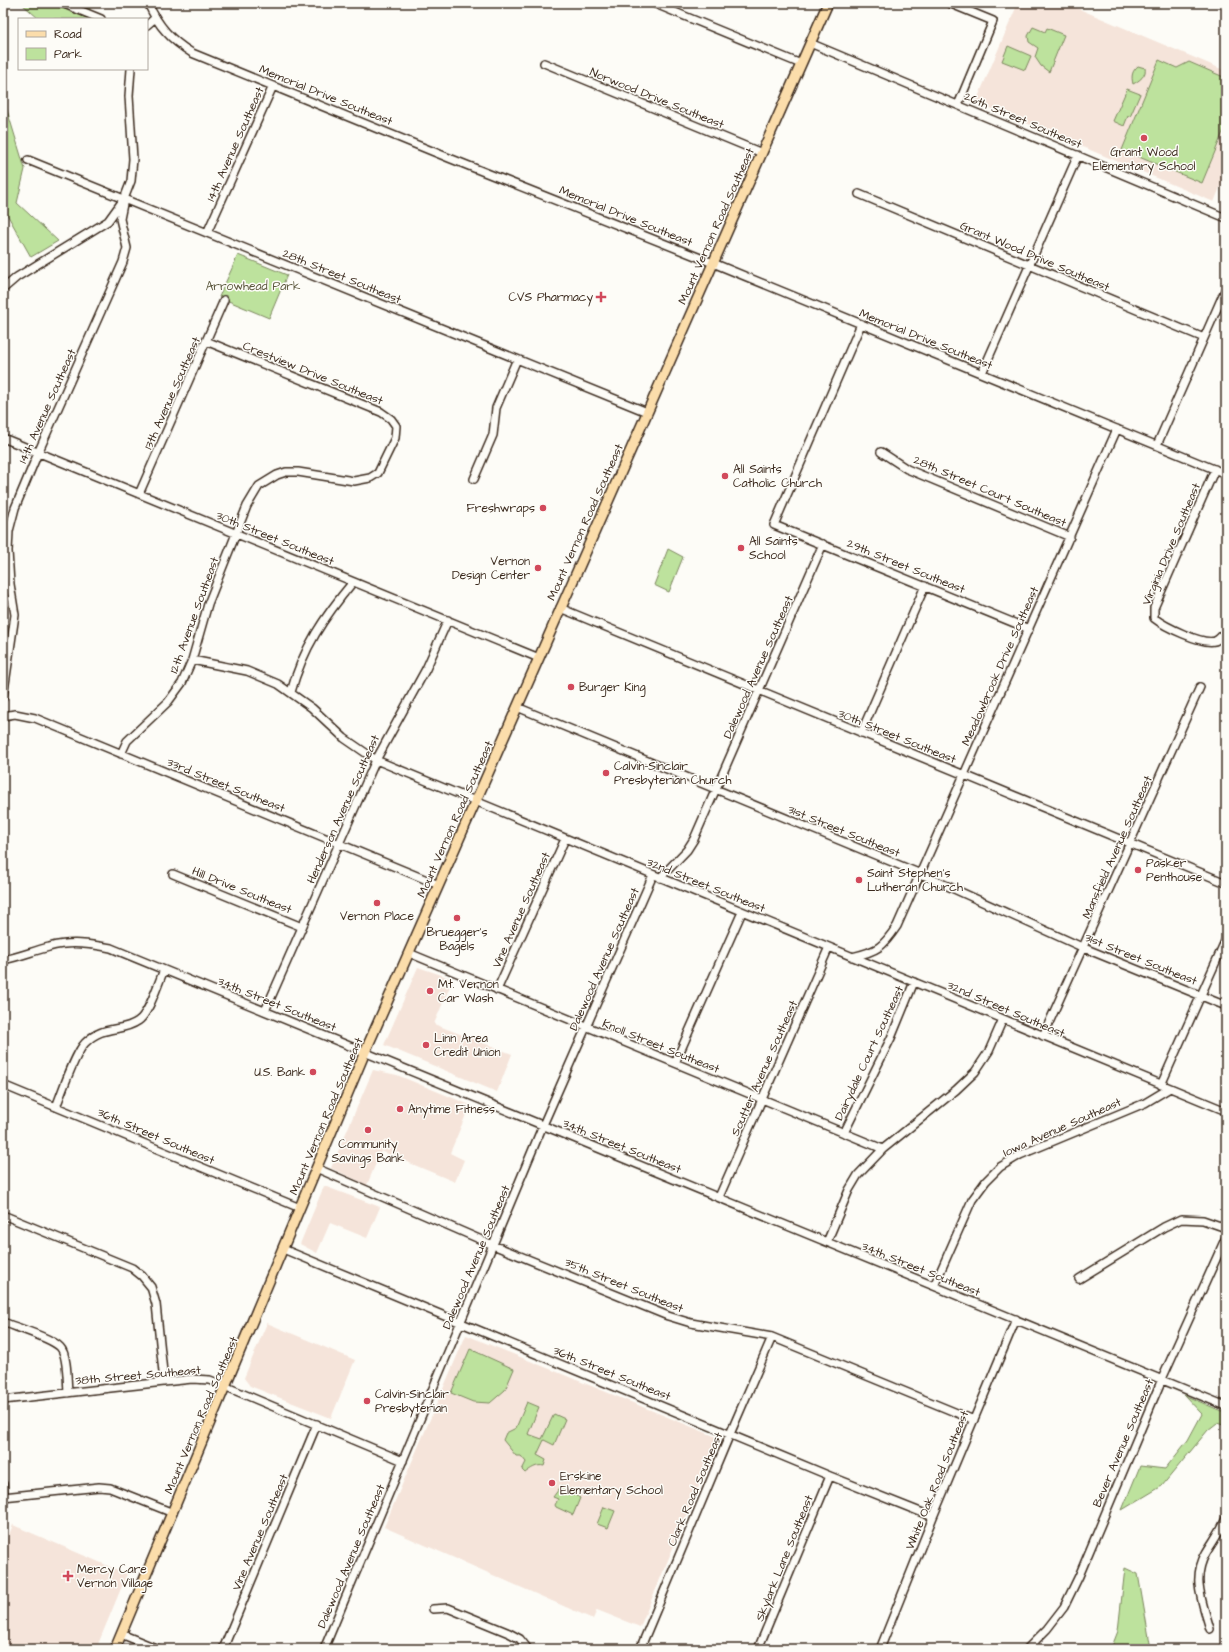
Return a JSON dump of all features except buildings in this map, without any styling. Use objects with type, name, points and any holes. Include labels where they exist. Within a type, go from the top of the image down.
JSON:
[{"type":"main road","name":"Mount Vernon Road Southeast","points":[[115,1649],[365,1052],[828,3]]},
{"type":"street","points":[[62,3],[99,18]]},
{"type":"street","name":"Memorial Drive Southeast","points":[[148,3],[154,18],[172,38],[192,53],[713,263],[1226,474]]},
{"type":"street","points":[[653,3],[801,64]]},
{"type":"street","points":[[949,3],[993,21],[958,105]]},
{"type":"street","points":[[148,24],[154,18]]},
{"type":"street","name":"26th Street Southeast","points":[[810,43],[1226,218]]},
{"type":"street","name":"Norwood Drive Southeast","points":[[544,63],[762,153]]},
{"type":"street","points":[[3,289],[17,277],[108,221],[124,199],[131,181],[133,159],[129,96],[131,70]]},
{"type":"street","name":"14th Avenue Southeast","points":[[207,233],[273,86]]},
{"type":"street","points":[[982,373],[1078,155]]},
{"type":"street","name":"28th Street Southeast","points":[[28,160],[647,412]]},
{"type":"street","name":"Grant Wood Drive Southeast","points":[[859,194],[1204,338]]},
{"type":"street","name":"14th Avenue Southeast","points":[[3,698],[15,615],[5,551],[9,531],[15,508],[38,453],[123,262],[127,248],[120,220],[124,199]]},
{"type":"street","points":[[1157,445],[1226,288]]},
{"type":"street","name":"13th Avenue Southeast","points":[[139,494],[224,300]]},
{"type":"street","name":"29th Street Southeast","points":[[861,324],[774,525],[824,544],[1029,629]]},
{"type":"street","name":"Crestview Drive Southeast","points":[[206,341],[381,412],[396,426],[395,438],[378,473],[370,478],[354,481],[298,472],[286,472],[277,475],[259,486],[252,496],[236,534]]},
{"type":"street","points":[[474,478],[493,435],[496,408],[516,359]]},
{"type":"street","name":"Meadowbrook Drive Southeast","points":[[852,957],[872,952],[886,943],[897,926],[1117,429]]},
{"type":"street","name":"30th Street Southeast","points":[[3,438],[539,658]]},
{"type":"street","name":"28th Street Court Southeast","points":[[881,452],[907,470],[1070,537]]},
{"type":"street","name":"Virginia Drive Southeast","points":[[1215,469],[1154,608],[1154,618],[1162,624],[1207,642],[1216,641],[1226,630]]},
{"type":"street","name":"12th Avenue Southeast","points":[[121,754],[127,741],[168,702],[182,683],[192,660],[208,604],[236,534]]},
{"type":"street","name":"Dalewood Avenue Southeast","points":[[324,1649],[543,1125],[587,1027],[657,877],[687,850],[694,839],[824,544]]},
{"type":"street","points":[[291,692],[302,662],[321,622],[353,582]]},
{"type":"street","points":[[861,733],[925,586]]},
{"type":"street","name":"30th Street Southeast","points":[[560,608],[1226,883]]},
{"type":"street","name":"Henderson Avenue Southeast","points":[[265,1011],[376,760],[426,669],[448,620]]},
{"type":"street","name":"32nd Street Southeast","points":[[192,660],[246,671],[278,684],[312,708],[344,738],[376,760],[1226,1111]]},
{"type":"street","name":"Mansfield Avenue Southeast","points":[[1043,1036],[1084,948],[1200,687]]},
{"type":"street","name":"31st Street Southeast","points":[[517,708],[921,874],[1084,948],[1226,1006]]},
{"type":"street","name":"33rd Street Southeast","points":[[3,716],[15,714],[35,718],[439,885]]},
{"type":"street","name":"Vine Avenue Southeast","points":[[497,990],[565,839]]},
{"type":"street","name":"Hill Drive Southeast","points":[[173,874],[302,927]]},
{"type":"street","points":[[675,1063],[742,912]]},
{"type":"street","points":[[1161,1085],[1226,939]]},
{"type":"street","name":"34th Street Southeast","points":[[3,960],[23,956],[50,947],[71,944],[91,944],[111,948],[1226,1406]]},
{"type":"street","name":"Soutter Avenue Southeast","points":[[719,1197],[829,948]]},
{"type":"street","name":"Knoll Street Southeast","points":[[410,953],[883,1149]]},
{"type":"street","points":[[56,1107],[84,1044],[96,1034],[107,1029],[126,1026],[138,1021],[146,1012],[164,970]]},
{"type":"street","name":"Dairydale Court Southeast","points":[[844,1133],[890,1038],[914,982]]},
{"type":"street","points":[[827,1242],[849,1190],[858,1175],[883,1149],[956,1090],[975,1072],[989,1051],[1002,1019]]},
{"type":"street","name":"36th Street Southeast","points":[[3,1085],[300,1208]]},
{"type":"street","name":"Iowa Avenue Southeast","points":[[934,1286],[972,1200],[986,1181],[1000,1167],[1020,1155],[1145,1103],[1170,1088]]},
{"type":"street","name":"35th Street Southeast","points":[[316,1168],[493,1245],[668,1316],[691,1323],[772,1337],[974,1420]]},
{"type":"street","points":[[3,1215],[132,1268],[142,1276],[151,1287],[156,1304],[164,1382]]},
{"type":"street","points":[[1079,1279],[1164,1226],[1181,1220],[1203,1220],[1226,1228]]},
{"type":"street","name":"Bever Avenue Southeast","points":[[1027,1649],[1047,1629],[1064,1607],[1079,1576],[1162,1379],[1226,1237]]},
{"type":"street","name":"36th Street Southeast","points":[[283,1249],[730,1433],[830,1476],[933,1517]]},
{"type":"street","name":"White Oak Road Southeast","points":[[880,1649],[933,1517],[1016,1319]]},
{"type":"street","points":[[3,1322],[52,1342],[60,1347],[65,1358],[68,1393]]},
{"type":"street","name":"Clark Road Southeast","points":[[640,1649],[730,1433],[772,1337]]},
{"type":"street","name":"38th Street Southeast","points":[[3,1400],[192,1379],[210,1380],[403,1461]]},
{"type":"street","name":"Vine Avenue Southeast","points":[[223,1649],[317,1424]]},
{"type":"street","name":"Skylark Lane Southeast","points":[[758,1649],[830,1476]]},
{"type":"street","points":[[3,1484],[4,1497],[99,1487],[110,1488],[173,1513]]},
{"type":"street","points":[[1210,1629],[1199,1586],[1198,1570],[1226,1518]]},
{"type":"street","points":[[433,1609],[448,1608],[509,1633],[520,1639],[528,1649]]},
{"type":"street","points":[[121,1634],[158,1649]]},
{"type":"shaded area","name":"Grant Wood Elementary School","points":[[1018,3],[1065,3],[1226,71],[1226,173],[1214,202],[976,102]]},
{"type":"shaded area","points":[[418,967],[453,979],[434,1024],[512,1054],[497,1092],[384,1045]]},
{"type":"shaded area","points":[[373,1070],[397,1075],[470,1105],[450,1153],[464,1160],[455,1182],[381,1151],[367,1185],[331,1168]]},
{"type":"shaded area","points":[[324,1186],[380,1207],[367,1238],[330,1223],[317,1253],[300,1244]]},
{"type":"shaded area","points":[[267,1323],[355,1360],[331,1418],[250,1386],[244,1378]]},
{"type":"shaded area","name":"Erskine Elementary School","points":[[466,1335],[719,1438],[640,1627],[597,1610],[593,1619],[384,1527]]},
{"type":"shaded area","points":[[13,1525],[127,1574],[96,1649],[3,1649],[3,1548]]},
{"type":"green space","points":[[21,3],[89,3],[90,6],[89,18],[38,18]]},
{"type":"green space","points":[[1033,27],[1045,32],[1047,28],[1064,35],[1049,72],[1041,66],[1035,57],[1038,48],[1029,42],[1028,36]]},
{"type":"green space","points":[[1008,46],[1031,56],[1025,70],[1002,61]]},
{"type":"green space","points":[[1159,60],[1177,68],[1189,62],[1226,78],[1226,125],[1202,183],[1122,150]]},
{"type":"green space","points":[[1138,66],[1145,68],[1145,73],[1133,84],[1132,74]]},
{"type":"green space","points":[[1127,89],[1140,94],[1130,117],[1128,116],[1124,126],[1113,121]]},
{"type":"green space","points":[[3,97],[25,169],[17,203],[58,241],[31,257],[3,207]]},
{"type":"green space","name":"Arrowhead Park","points":[[238,255],[287,275],[269,318],[219,297]]},
{"type":"green space","points":[[668,549],[683,557],[669,592],[654,585]]},
{"type":"green space","points":[[470,1349],[514,1369],[505,1390],[490,1403],[473,1402],[451,1393]]},
{"type":"green space","points":[[1184,1395],[1226,1413],[1226,1426],[1217,1423],[1208,1430],[1162,1486],[1122,1510],[1140,1466],[1165,1469],[1188,1440],[1202,1414]]},
{"type":"green space","points":[[527,1402],[539,1407],[528,1434],[542,1439],[554,1414],[565,1419],[554,1445],[544,1440],[537,1455],[546,1460],[544,1466],[536,1466],[525,1473],[522,1470],[526,1462],[521,1456],[516,1456],[503,1440],[506,1433],[516,1428]]},
{"type":"green space","points":[[562,1485],[580,1498],[573,1515],[556,1507],[555,1505],[558,1499],[553,1497]]},
{"type":"green space","points":[[604,1507],[615,1511],[608,1528],[597,1524]]},
{"type":"green space","points":[[1125,1568],[1138,1574],[1151,1649],[1111,1649],[1118,1631]]},
{"type":"place","name":"Grant Wood Elementary School","points":[[1144,138]]},
{"type":"place","name":"CVS Pharmacy","points":[[601,297]]},
{"type":"place","name":"All Saints Catholic Church","points":[[725,476]]},
{"type":"place","name":"Freshwraps","points":[[543,508]]},
{"type":"place","name":"All Saints School","points":[[741,548]]},
{"type":"place","name":"Vernon Design Center","points":[[538,568]]},
{"type":"place","name":"Burger King","points":[[571,687]]},
{"type":"place","name":"Calvin-Sinclair Presbyterian Church","points":[[606,773]]},
{"type":"place","name":"Pasker Penthouse","points":[[1138,870]]},
{"type":"place","name":"Saint Stephen's Lutheran Church","points":[[859,880]]},
{"type":"place","name":"Vernon Place","points":[[377,903]]},
{"type":"place","name":"Bruegger's Bagels","points":[[457,918]]},
{"type":"place","name":"Mt. Vernon Car Wash","points":[[430,991]]},
{"type":"place","name":"Linn Area Credit Union","points":[[426,1045]]},
{"type":"place","name":"U.S. Bank","points":[[313,1072]]},
{"type":"place","name":"Anytime Fitness","points":[[400,1109]]},
{"type":"place","name":"Community Savings Bank","points":[[368,1130]]},
{"type":"place","name":"Calvin-Sinclair Presbyterian","points":[[367,1401]]},
{"type":"place","name":"Erskine Elementary School","points":[[552,1483]]},
{"type":"place","name":"Mercy Care Vernon Village","points":[[68,1576]]}]
